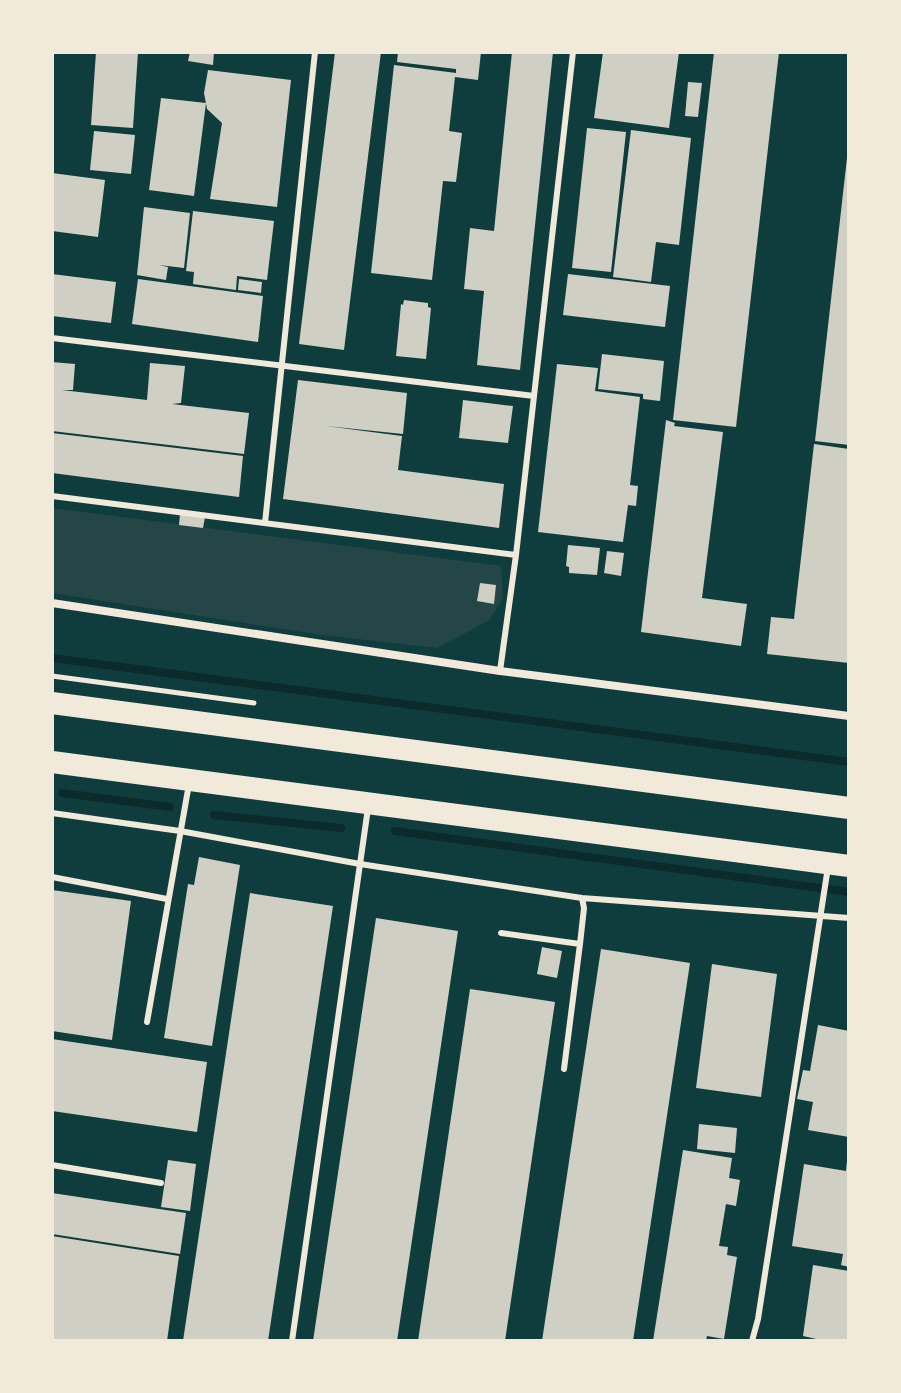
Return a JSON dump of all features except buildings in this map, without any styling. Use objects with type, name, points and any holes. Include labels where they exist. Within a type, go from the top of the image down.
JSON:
[{"type":"highway","points":[[52,703],[849,808]]},
{"type":"highway","points":[[52,762],[839,865]]},
{"type":"street","points":[[52,603],[500,671],[849,716]]},
{"type":"lane","points":[[265,523],[315,52]]},
{"type":"lane","points":[[500,671],[573,52]]},
{"type":"lane","points":[[52,338],[534,396]]},
{"type":"lane","points":[[52,496],[516,555]]},
{"type":"lane","points":[[147,1022],[189,781]]},
{"type":"lane","points":[[292,1341],[368,804]]},
{"type":"lane","points":[[52,813],[180,831],[360,864],[582,898],[849,918]]},
{"type":"lane","points":[[752,1341],[758,1319],[821,914],[839,865]]},
{"type":"lane","points":[[52,877],[167,899]]},
{"type":"lane","points":[[564,1069],[584,908],[582,898]]},
{"type":"lane","points":[[501,933],[580,944]]},
{"type":"lane","points":[[52,1165],[161,1183]]},
{"type":"shaded area","points":[[52,508],[501,566],[503,599],[488,621],[437,648],[322,635],[52,593]]},
{"type":"waterway","points":[[52,658],[849,762]]},
{"type":"waterway","points":[[62,793],[170,807]]},
{"type":"waterway","points":[[214,815],[341,828]]},
{"type":"waterway","points":[[395,831],[849,892]]}]
